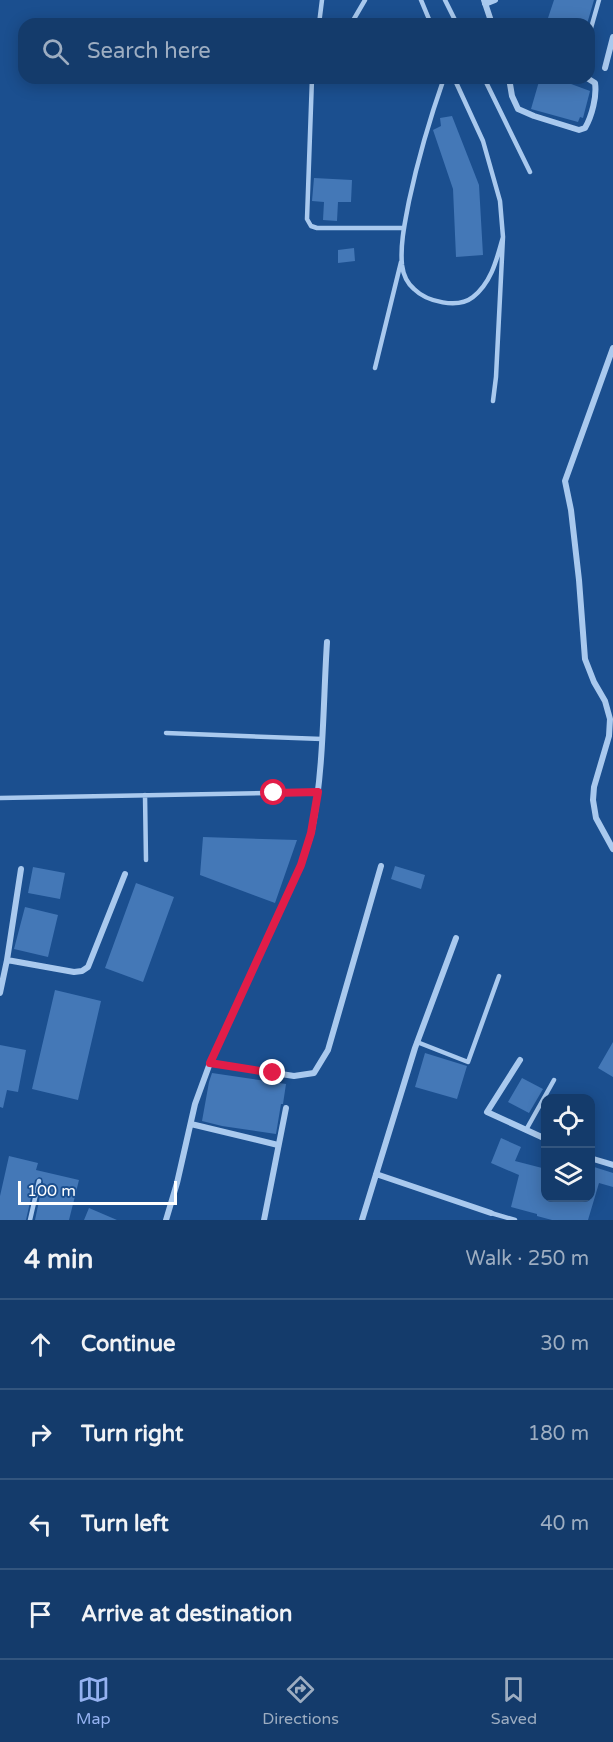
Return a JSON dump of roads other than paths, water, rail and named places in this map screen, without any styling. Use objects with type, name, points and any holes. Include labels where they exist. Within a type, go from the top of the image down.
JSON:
[{"type":"street","points":[[490,18],[484,2],[495,0]]},
{"type":"street","points":[[604,68],[613,37]]},
{"type":"street","points":[[510,84],[518,109],[579,130],[585,128],[588,122],[596,91],[594,84]]},
{"type":"street","points":[[613,348],[565,481],[571,510],[579,580],[585,659],[605,701],[610,719],[609,736],[594,787],[593,800],[596,818],[613,849]]},
{"type":"street","points":[[166,1220],[195,1104],[210,1063],[301,865],[311,833],[318,792],[327,642]]},
{"type":"street","points":[[210,1063],[294,1076],[314,1073],[328,1050],[381,866]]},
{"type":"street","points":[[0,993],[21,869]]},
{"type":"street","points":[[7,960],[74,972],[88,967],[125,874]]},
{"type":"street","points":[[362,1220],[417,1042],[456,938]]},
{"type":"street","points":[[520,1060],[487,1112],[541,1137]]},
{"type":"street","points":[[264,1220],[286,1108]]},
{"type":"street","points":[[190,1124],[278,1144]]},
{"type":"street","points":[[595,1159],[613,1165]]},
{"type":"street","points":[[376,1174],[491,1213]]},
{"type":"lane","points":[[320,18],[322,0]]},
{"type":"lane","points":[[354,18],[364,0]]},
{"type":"lane","points":[[421,0],[428,18]]},
{"type":"lane","points":[[445,0],[454,18]]},
{"type":"lane","points":[[594,18],[599,0]]},
{"type":"lane","points":[[312,84],[306,213],[311,226],[317,228],[404,228]]},
{"type":"lane","points":[[442,84],[416,167],[404,228],[402,265],[405,278],[413,289],[427,298],[454,303],[471,299],[484,286],[493,269],[504,237]]},
{"type":"lane","points":[[457,84],[483,141],[500,201],[504,237],[493,401]]},
{"type":"lane","points":[[487,84],[530,172]]},
{"type":"lane","points":[[375,368],[402,256]]},
{"type":"lane","points":[[166,733],[322,739]]},
{"type":"lane","points":[[0,798],[318,792]]},
{"type":"lane","points":[[144,795],[146,860]]},
{"type":"lane","points":[[417,1042],[468,1062],[499,976]]},
{"type":"lane","points":[[526,1130],[554,1080]]},
{"type":"lane","points":[[30,1220],[39,1181]]},
{"type":"lane","points":[[491,1213],[515,1220]]}]
